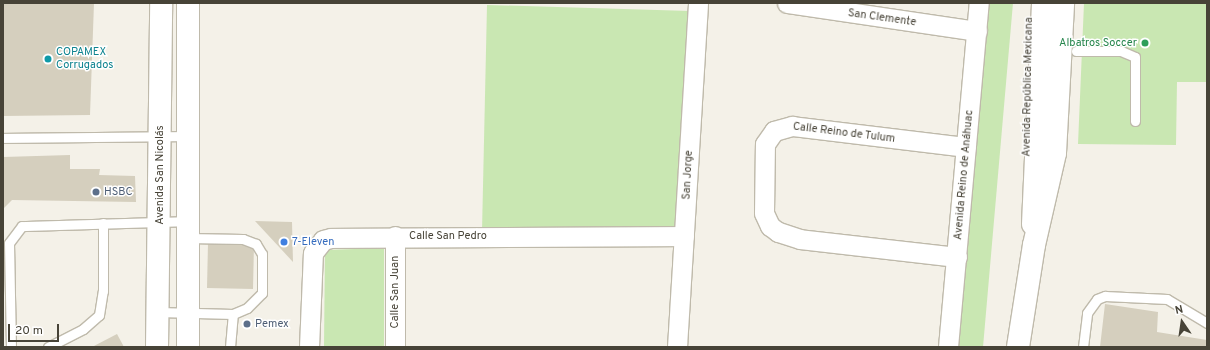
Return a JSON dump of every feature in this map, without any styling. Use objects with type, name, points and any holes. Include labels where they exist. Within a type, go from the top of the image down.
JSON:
[{"type":"street","name":"Avenida San Nicolás","points":[[157,347],[161,137],[161,3]]},
{"type":"street","points":[[188,3],[188,347]]},
{"type":"street","name":"San Jorge","points":[[677,347],[698,3]]},
{"type":"street","name":"San Clemente","points":[[787,3],[977,31]]},
{"type":"street","name":"Avenida Reino de Anáhuac","points":[[948,347],[979,3]]},
{"type":"street","name":"Avenida República Mexicana","points":[[1029,3],[1025,139],[1040,196]]},
{"type":"street","name":"Avenida República Mexicana","points":[[1043,3],[1045,151]]},
{"type":"street","name":"Avenida República Mexicana","points":[[1018,347],[1034,245],[1062,3]]},
{"type":"street","name":"Avenida República Mexicana","points":[[1040,196],[1066,153],[1076,51],[1078,3]]},
{"type":"street","name":"Calle Reino de Tulum","points":[[957,257],[800,239],[778,232],[770,226],[764,213],[765,144],[774,131],[792,126],[966,147]]},
{"type":"street","name":"Calle San Pedro","points":[[309,347],[312,261],[317,246],[331,238],[395,236],[684,236]]},
{"type":"street","name":"Calle San Juan","points":[[395,236],[395,347]]},
{"type":"lane","points":[[1076,51],[1121,51],[1135,57],[1134,121]]},
{"type":"lane","points":[[3,138],[187,136]]},
{"type":"lane","points":[[12,347],[9,243],[15,231],[30,224],[160,221],[187,230],[243,240],[260,249],[262,293],[247,308],[233,314],[158,312]]},
{"type":"lane","points":[[48,347],[83,329],[98,314],[103,291],[103,222]]},
{"type":"lane","points":[[1083,347],[1087,313],[1091,304],[1105,296],[1167,299],[1207,323]]},
{"type":"lane","points":[[230,347],[233,314]]},
{"type":"green space","points":[[989,3],[1013,3],[983,347],[958,347]]},
{"type":"green space","name":"Albatros Soccer","points":[[1084,3],[1207,3],[1207,82],[1177,82],[1176,145],[1078,144]]},
{"type":"green space","points":[[487,5],[690,11],[680,228],[482,231]]},
{"type":"green space","points":[[384,248],[384,347],[324,347],[325,250]]},
{"type":"building","name":"COPAMEX Corrugados","points":[[3,3],[94,3],[90,115],[3,116]]},
{"type":"building","points":[[70,155],[70,169],[100,169],[99,175],[135,176],[136,202],[12,200],[3,209],[3,157]]},
{"type":"building","name":"7-Eleven","points":[[255,221],[292,222],[293,262]]},
{"type":"building","points":[[208,243],[254,244],[253,289],[207,288]]},
{"type":"building","points":[[1105,304],[1158,312],[1157,332],[1207,340],[1207,347],[1100,347]]},
{"type":"building","points":[[117,334],[124,347],[92,347]]},
{"type":"place","name":"Albatros Soccer","points":[[1145,43]]},
{"type":"place","name":"COPAMEX Corrugados","points":[[48,59]]},
{"type":"place","name":"HSBC","points":[[96,192]]},
{"type":"place","name":"7-Eleven","points":[[284,242]]},
{"type":"place","name":"Pemex","points":[[247,324]]}]
